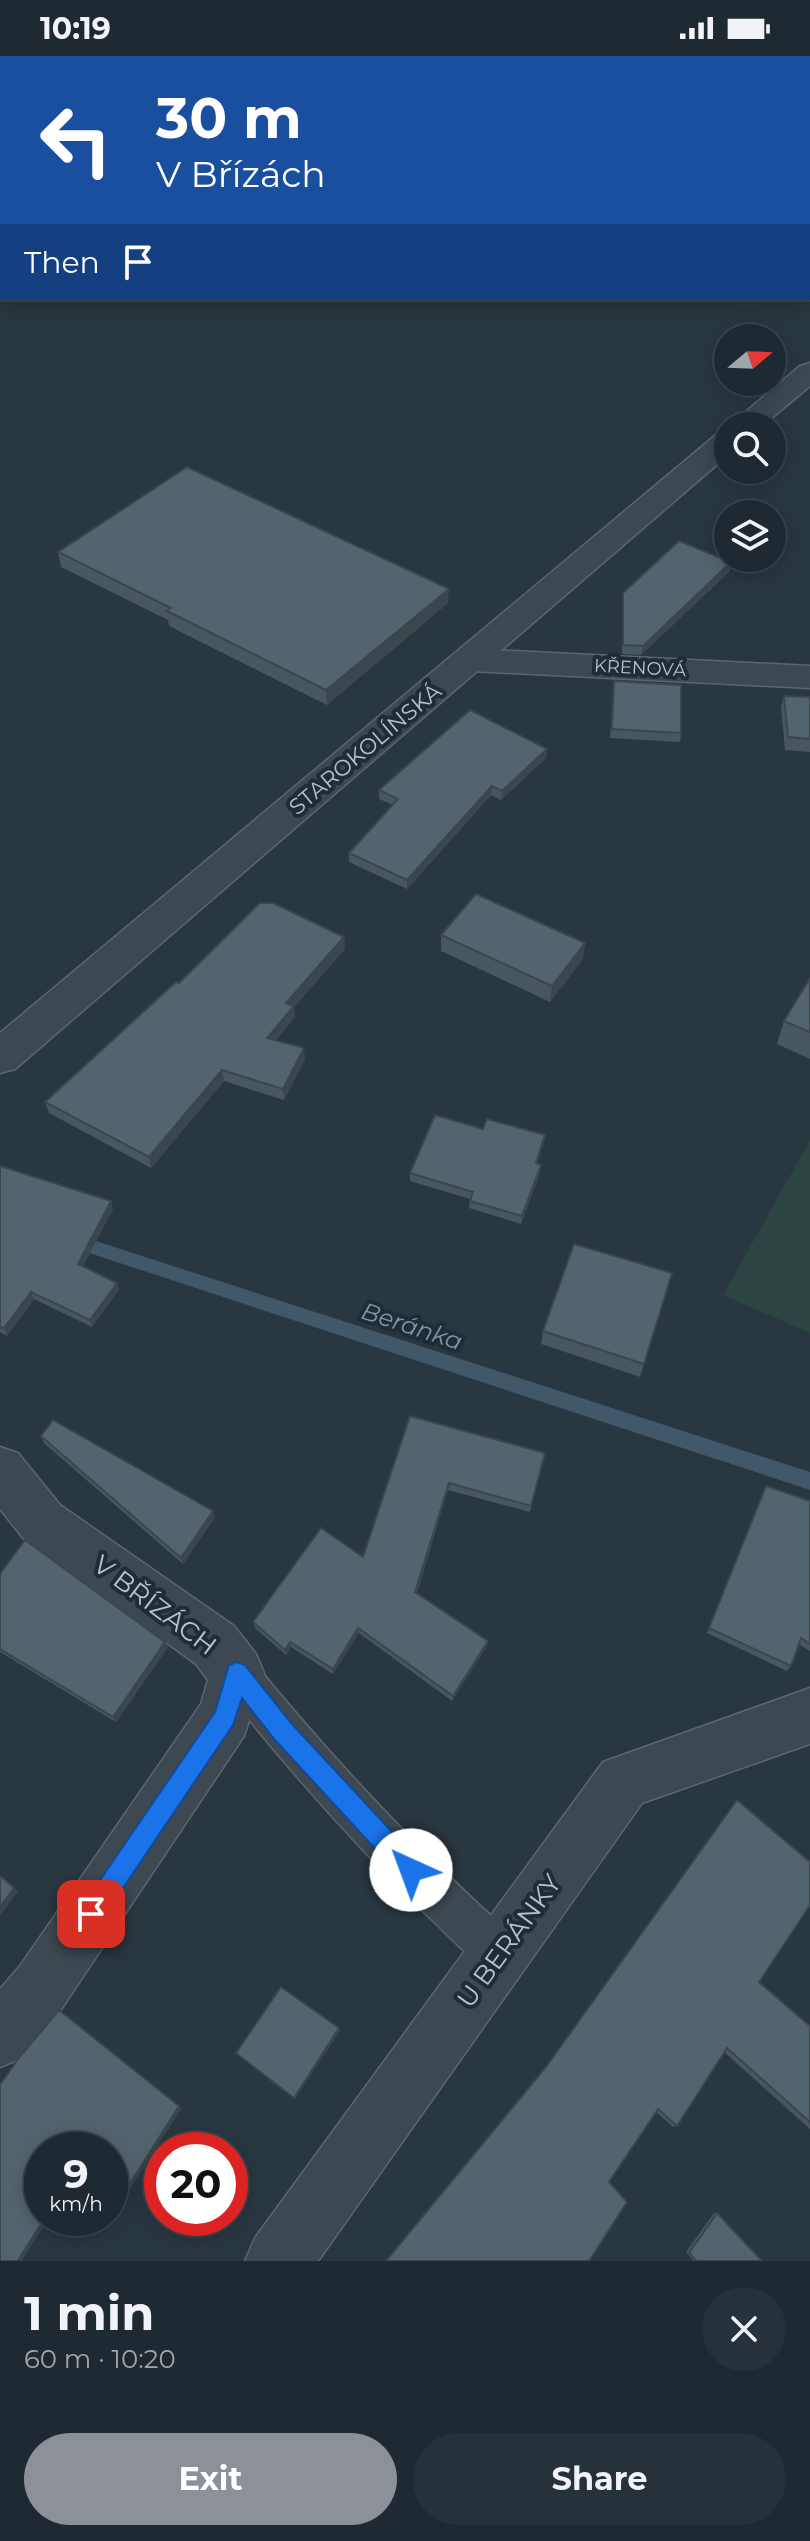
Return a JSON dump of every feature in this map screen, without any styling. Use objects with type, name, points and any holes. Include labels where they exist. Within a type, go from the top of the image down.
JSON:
[{"type":"street","points":[[761,412],[810,372]]},
{"type":"street","name":"STAROKOLÍNSKÁ","points":[[0,1057],[714,452]]},
{"type":"street","name":"KŘENOVÁ","points":[[471,660],[810,677]]},
{"type":"street","name":"V BŘÍZÁCH","points":[[0,1470],[42,1522],[215,1645],[237,1673]]},
{"type":"street","points":[[0,2036],[41,1987],[225,1717],[237,1673]]},
{"type":"street","name":"U BERÁNKY","points":[[278,2261],[623,1782],[810,1716]]},
{"type":"lane","points":[[237,1673],[283,1732],[433,1893],[500,1953]]},
{"type":"green space","points":[[810,1140],[810,1333],[723,1295]]},
{"type":"building","points":[[187,467],[449,589],[326,690],[167,611],[171,608],[58,552]]},
{"type":"building","points":[[679,541],[714,555],[714,572],[721,572],[643,646],[623,645],[623,593]]},
{"type":"building","points":[[614,681],[681,685],[681,733],[612,729]]},
{"type":"building","points":[[784,696],[810,697],[810,739],[788,737]]},
{"type":"building","points":[[470,710],[547,749],[502,791],[492,786],[407,880],[349,853],[398,799],[379,790]]},
{"type":"building","points":[[476,894],[585,943],[552,986],[441,935]]},
{"type":"building","points":[[260,903],[273,903],[344,937],[286,1003],[294,1006],[267,1038],[304,1048],[283,1089],[222,1070],[149,1157],[45,1102],[176,982],[179,983]]},
{"type":"building","points":[[810,978],[810,1032],[784,1021]]},
{"type":"building","points":[[435,1115],[483,1129],[487,1119],[545,1135],[536,1163],[541,1165],[522,1216],[470,1201],[473,1192],[410,1173]]},
{"type":"building","points":[[0,1166],[111,1201],[78,1264],[117,1283],[90,1320],[31,1292],[4,1328],[0,1327]]},
{"type":"building","points":[[574,1244],[672,1273],[644,1364],[543,1331]]},
{"type":"building","points":[[410,1416],[545,1453],[531,1506],[449,1483],[415,1592],[488,1641],[453,1696],[358,1628],[333,1669],[290,1642],[285,1650],[253,1622],[321,1528],[363,1557]]},
{"type":"building","points":[[53,1420],[213,1511],[181,1558],[41,1436]]},
{"type":"building","points":[[766,1486],[810,1501],[810,1644],[801,1638],[791,1666],[709,1628]]},
{"type":"building","points":[[25,1540],[165,1642],[113,1717],[0,1649],[0,1574]]},
{"type":"building","points":[[737,1800],[810,1862],[810,1905],[759,1982],[810,2026],[810,2122],[727,2048],[677,2126],[658,2109],[609,2182],[627,2202],[589,2261],[386,2261],[546,2067]]},
{"type":"building","points":[[0,1876],[14,1888],[0,1907]]},
{"type":"building","points":[[281,1987],[339,2028],[294,2098],[236,2053]]},
{"type":"building","points":[[59,2010],[179,2106],[163,2132],[144,2132],[144,2161],[128,2187],[128,2132],[24,2132],[24,2236],[33,2236],[19,2261],[0,2261],[0,2085]]},
{"type":"building","points":[[717,2213],[762,2261],[697,2261],[689,2253]]},
{"type":"waterway","name":"Beránka","points":[[74,1241],[810,1481]]},
{"type":"route","points":[[91,1914],[225,1717],[237,1673],[283,1732],[411,1870]]}]
